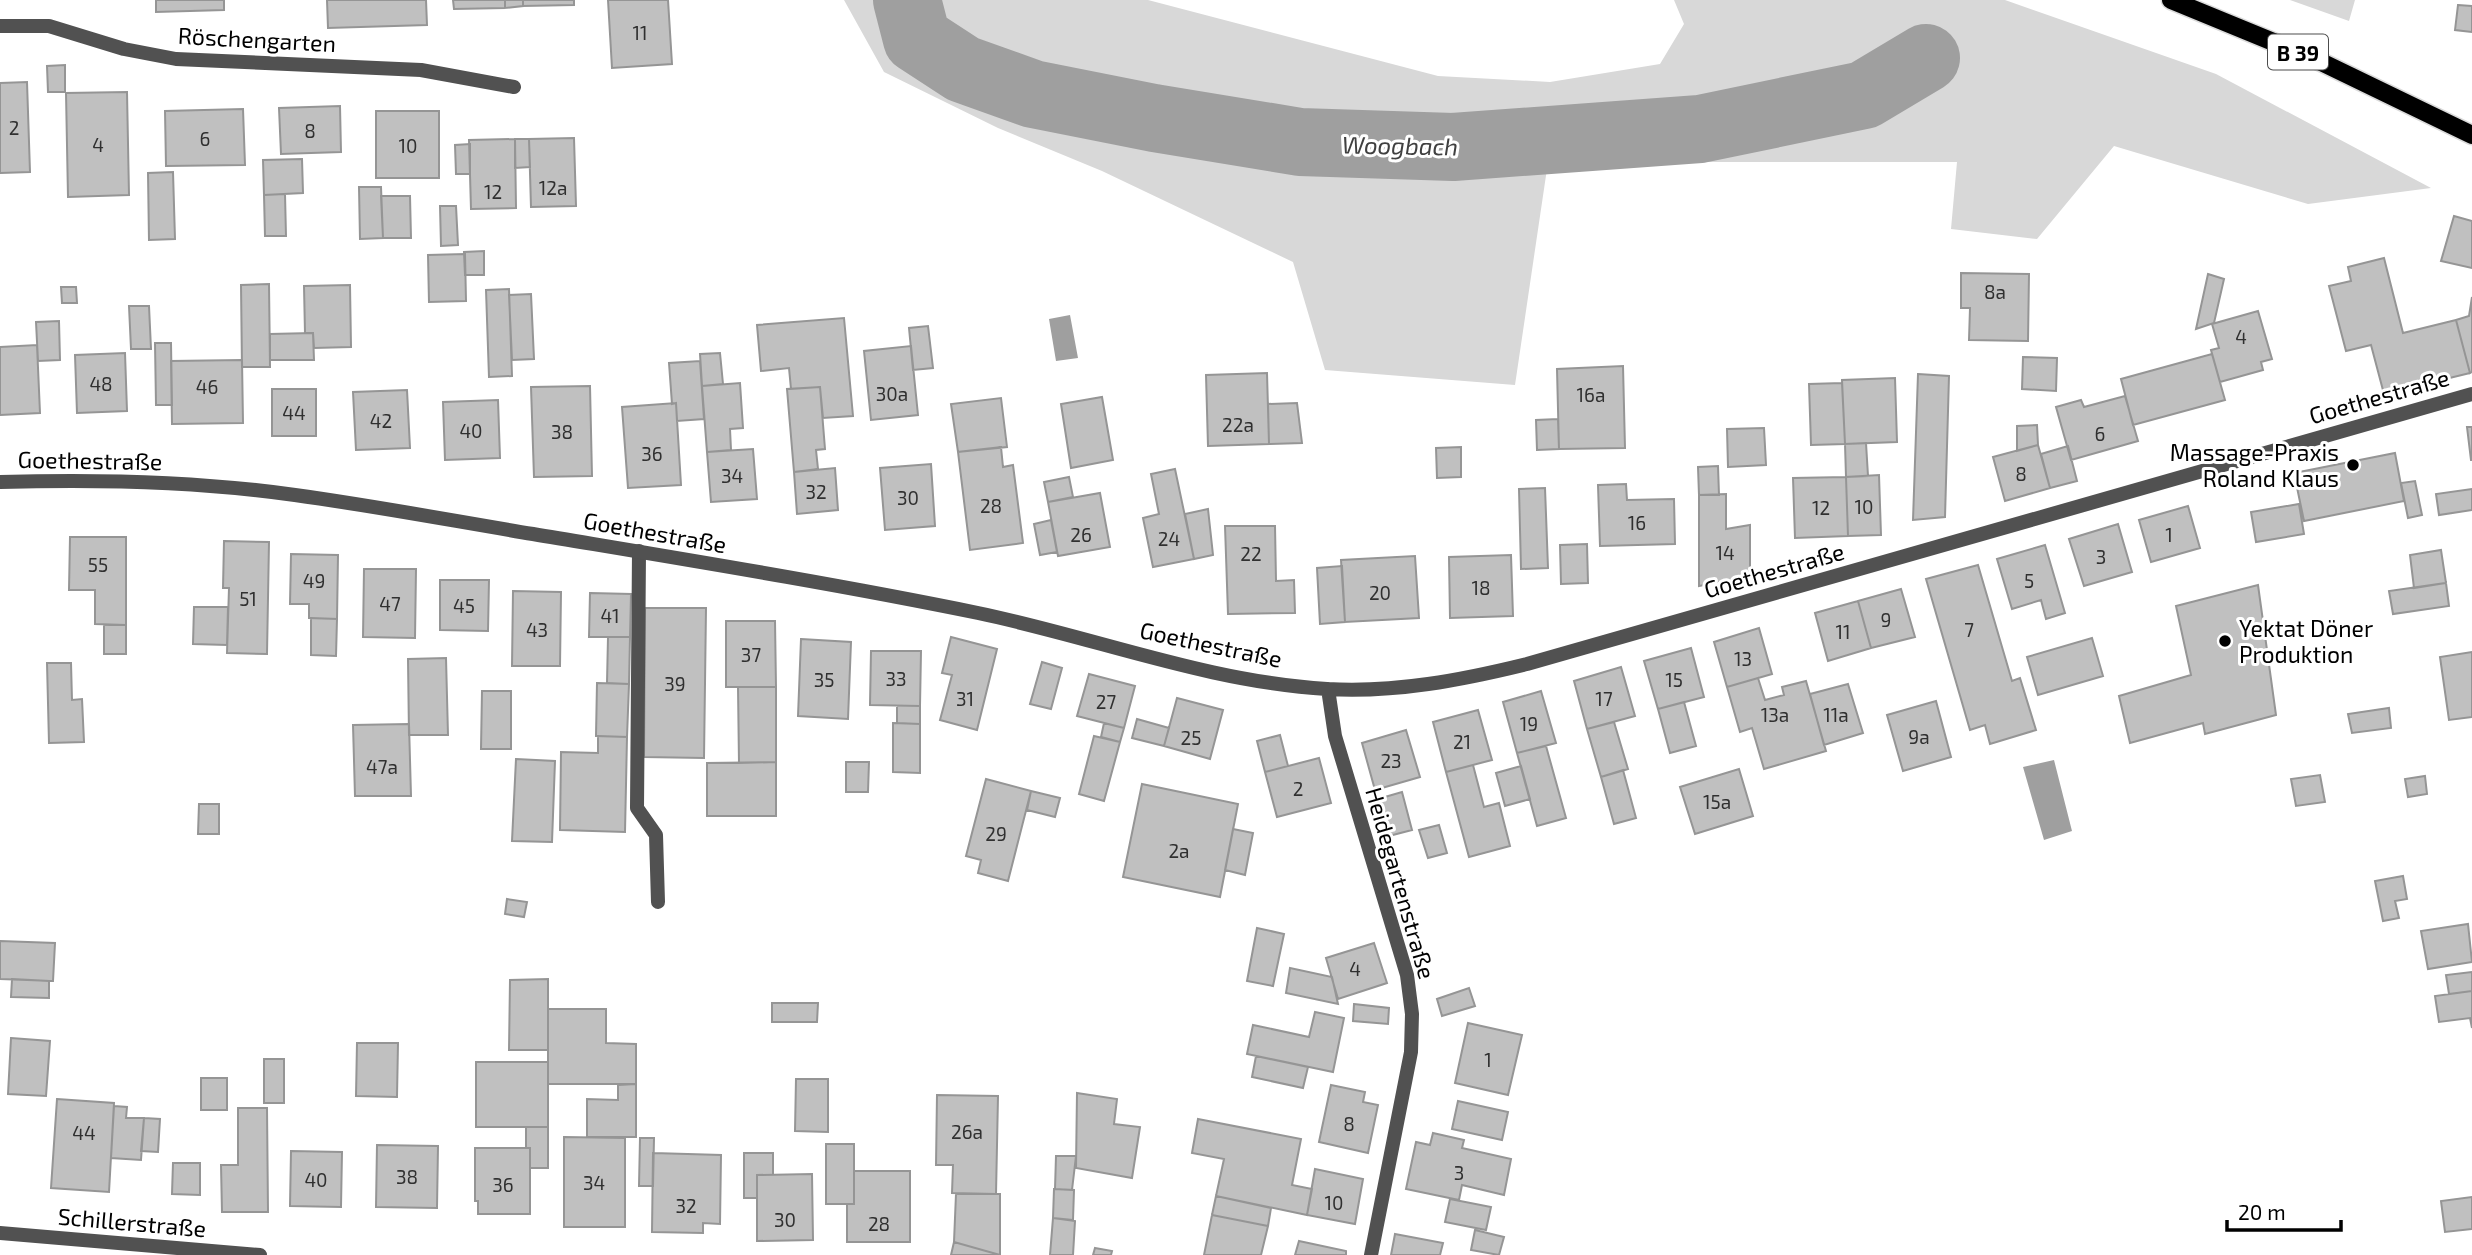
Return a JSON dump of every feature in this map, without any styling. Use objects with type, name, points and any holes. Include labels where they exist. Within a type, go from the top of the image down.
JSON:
[{"type":"main road","name":"B 39","points":[[2171,0],[2317,60],[2472,135]]},
{"type":"street","name":"Röschengarten","points":[[0,26],[49,26],[146,54],[176,59],[421,70],[514,87]]},
{"type":"street","name":"Goethestraße","points":[[0,482],[94,479],[207,485],[294,495],[639,551],[979,614],[1230,677],[1328,689],[1394,688],[1468,678],[1527,664],[2472,394]]},
{"type":"street","points":[[639,551],[637,808],[656,835],[658,902]]},
{"type":"street","name":"Heidegartenstraße","points":[[1328,689],[1335,736],[1407,975],[1412,1014],[1411,1052],[1406,1084],[1371,1255]]},
{"type":"street","name":"Schillerstraße","points":[[0,1233],[260,1255]]},
{"type":"shaded area","points":[[844,0],[1148,0],[1438,76],[1550,82],[1660,64],[1684,24],[1674,0],[2005,0],[2216,74],[2431,188],[2308,204],[2114,146],[2037,239],[1951,229],[1957,162],[1548,162],[1515,385],[1325,370],[1293,262],[1102,171],[998,128],[884,72]]},
{"type":"shaded area","points":[[2290,0],[2355,0],[2349,21]]},
{"type":"shaded area","points":[[1070,315],[1078,358],[1056,361],[1049,319]]},
{"type":"shaded area","points":[[2054,760],[2072,831],[2044,840],[2023,767]]},
{"type":"building","points":[[156,0],[224,0],[224,10],[156,12]]},
{"type":"building","points":[[327,0],[426,0],[427,25],[328,28]]},
{"type":"building","points":[[453,0],[505,0],[505,8],[454,9]]},
{"type":"building","points":[[505,0],[523,0],[523,6],[505,8]]},
{"type":"building","points":[[523,0],[574,0],[574,5],[523,6]]},
{"type":"building","points":[[608,0],[668,0],[672,64],[612,68]]},
{"type":"building","points":[[2458,5],[2472,6],[2472,32],[2455,30]]},
{"type":"building","points":[[65,65],[65,92],[48,92],[47,66]]},
{"type":"building","points":[[27,82],[30,172],[0,173],[0,83]]},
{"type":"building","points":[[127,92],[129,195],[68,197],[66,93]]},
{"type":"building","points":[[340,106],[341,152],[281,154],[279,108]]},
{"type":"building","points":[[243,109],[245,165],[166,166],[165,111]]},
{"type":"building","points":[[376,111],[439,111],[439,178],[376,178]]},
{"type":"building","points":[[574,138],[576,206],[531,207],[529,139]]},
{"type":"building","points":[[515,139],[516,208],[471,209],[469,140]]},
{"type":"building","points":[[515,139],[529,139],[530,167],[515,168]]},
{"type":"building","points":[[470,144],[470,174],[456,174],[455,145]]},
{"type":"building","points":[[302,159],[303,193],[264,195],[263,160]]},
{"type":"building","points":[[173,172],[175,239],[149,240],[148,173]]},
{"type":"building","points":[[359,187],[381,187],[383,238],[360,239]]},
{"type":"building","points":[[285,194],[286,236],[265,236],[264,195]]},
{"type":"building","points":[[381,196],[410,196],[411,238],[383,238]]},
{"type":"building","points":[[440,206],[456,206],[458,245],[441,246]]},
{"type":"building","points":[[2454,216],[2472,221],[2472,268],[2441,261]]},
{"type":"building","points":[[484,251],[484,275],[465,275],[464,252]]},
{"type":"building","points":[[465,254],[466,301],[429,302],[428,255]]},
{"type":"building","points":[[2384,258],[2403,333],[2456,320],[2470,373],[2384,394],[2371,345],[2346,351],[2329,286],[2351,281],[2348,267]]},
{"type":"building","points":[[1961,273],[2029,274],[2028,341],[1969,340],[1970,308],[1961,308]]},
{"type":"building","points":[[2208,274],[2224,279],[2214,323],[2196,329]]},
{"type":"building","points":[[269,284],[270,367],[242,367],[241,285]]},
{"type":"building","points":[[350,285],[351,347],[314,348],[313,333],[305,333],[304,286]]},
{"type":"building","points":[[61,287],[76,287],[77,303],[62,303]]},
{"type":"building","points":[[509,289],[512,376],[489,377],[486,290]]},
{"type":"building","points":[[531,294],[534,359],[512,360],[509,295]]},
{"type":"building","points":[[2472,297],[2470,373],[2456,320],[2469,316]]},
{"type":"building","points":[[129,306],[149,306],[151,349],[131,349]]},
{"type":"building","points":[[2258,311],[2272,359],[2261,362],[2263,370],[2220,382],[2211,350],[2219,348],[2212,324]]},
{"type":"building","points":[[844,318],[853,416],[823,418],[820,387],[791,389],[789,368],[761,371],[757,325]]},
{"type":"building","points":[[59,321],[60,360],[38,361],[36,322]]},
{"type":"building","points":[[928,326],[933,368],[913,370],[909,328]]},
{"type":"building","points":[[313,333],[314,360],[270,360],[270,334]]},
{"type":"building","points":[[155,343],[171,343],[172,405],[156,405]]},
{"type":"building","points":[[37,345],[40,413],[0,415],[0,347]]},
{"type":"building","points":[[911,346],[918,415],[871,420],[864,351]]},
{"type":"building","points":[[125,353],[127,411],[77,413],[75,355]]},
{"type":"building","points":[[720,353],[723,384],[702,386],[700,354]]},
{"type":"building","points":[[2212,354],[2225,400],[2133,425],[2121,379]]},
{"type":"building","points":[[2023,357],[2057,358],[2056,391],[2022,389]]},
{"type":"building","points":[[242,360],[243,423],[172,424],[171,361]]},
{"type":"building","points":[[700,361],[704,419],[677,421],[676,403],[672,404],[669,363]]},
{"type":"building","points":[[1623,366],[1625,448],[1559,449],[1557,369]]},
{"type":"building","points":[[1267,373],[1269,444],[1208,446],[1206,375]]},
{"type":"building","points":[[1918,374],[1949,376],[1945,517],[1913,520]]},
{"type":"building","points":[[1895,378],[1897,442],[1845,444],[1842,380]]},
{"type":"building","points":[[740,383],[743,428],[730,429],[731,450],[707,452],[702,386]]},
{"type":"building","points":[[1842,383],[1845,444],[1811,445],[1809,384]]},
{"type":"building","points":[[590,386],[592,476],[534,477],[531,387]]},
{"type":"building","points":[[820,387],[825,449],[816,450],[818,469],[794,472],[787,389]]},
{"type":"building","points":[[272,389],[316,389],[316,436],[272,436]]},
{"type":"building","points":[[407,390],[410,448],[356,450],[353,392]]},
{"type":"building","points":[[2125,396],[2138,441],[2071,460],[2056,407],[2081,400],[2084,407]]},
{"type":"building","points":[[1102,397],[1113,460],[1071,468],[1061,404]]},
{"type":"building","points":[[1001,398],[1007,447],[958,452],[951,404]]},
{"type":"building","points":[[498,400],[500,458],[445,460],[443,402]]},
{"type":"building","points":[[676,403],[681,485],[628,488],[622,407]]},
{"type":"building","points":[[1297,403],[1302,443],[1269,444],[1268,404]]},
{"type":"building","points":[[1558,419],[1559,449],[1537,450],[1536,420]]},
{"type":"building","points":[[2037,425],[2038,445],[2017,451],[2017,426]]},
{"type":"building","points":[[2467,427],[2472,427],[2472,460],[2471,460]]},
{"type":"building","points":[[1764,428],[1766,465],[1728,467],[1727,429]]},
{"type":"building","points":[[1866,443],[1868,476],[1846,477],[1845,444]]},
{"type":"building","points":[[2038,445],[2050,488],[2005,501],[1993,457]]},
{"type":"building","points":[[2068,446],[2077,481],[2050,488],[2041,454]]},
{"type":"building","points":[[1001,447],[1003,467],[1013,465],[1023,543],[970,550],[958,452]]},
{"type":"building","points":[[1461,447],[1461,477],[1437,478],[1436,448]]},
{"type":"building","points":[[753,449],[757,499],[711,502],[707,452]]},
{"type":"building","points":[[2395,453],[2404,501],[2304,521],[2294,473]]},
{"type":"building","points":[[931,464],[935,526],[885,530],[880,468]]},
{"type":"building","points":[[1718,466],[1719,495],[1699,495],[1698,467]]},
{"type":"building","points":[[835,468],[838,510],[797,514],[794,472]]},
{"type":"building","points":[[1175,469],[1194,559],[1153,567],[1143,518],[1159,514],[1151,474]]},
{"type":"building","points":[[1879,475],[1881,535],[1848,536],[1846,477]]},
{"type":"building","points":[[1069,477],[1073,497],[1048,502],[1044,482]]},
{"type":"building","points":[[1846,477],[1848,536],[1795,538],[1793,478]]},
{"type":"building","points":[[2415,481],[2422,515],[2408,518],[2401,483]]},
{"type":"building","points":[[1626,484],[1627,500],[1674,499],[1675,544],[1600,546],[1598,485]]},
{"type":"building","points":[[1545,488],[1548,568],[1521,569],[1519,489]]},
{"type":"building","points":[[2472,489],[2472,510],[2439,515],[2436,494]]},
{"type":"building","points":[[1100,493],[1110,547],[1058,556],[1048,502]]},
{"type":"building","points":[[1726,494],[1726,529],[1750,525],[1750,576],[1699,586],[1699,495]]},
{"type":"building","points":[[2299,504],[2304,534],[2256,542],[2251,512]]},
{"type":"building","points":[[2188,506],[2200,548],[2151,562],[2139,520]]},
{"type":"building","points":[[1208,509],[1213,555],[1194,559],[1185,514]]},
{"type":"building","points":[[1051,520],[1057,552],[1040,555],[1034,524]]},
{"type":"building","points":[[2118,524],[2132,572],[2084,586],[2069,539]]},
{"type":"building","points":[[1225,526],[1275,526],[1276,581],[1294,580],[1295,613],[1228,614]]},
{"type":"building","points":[[70,537],[126,537],[126,625],[95,624],[95,590],[69,590]]},
{"type":"building","points":[[224,541],[269,542],[267,654],[227,653],[229,588],[223,588]]},
{"type":"building","points":[[1587,544],[1588,583],[1561,584],[1560,545]]},
{"type":"building","points":[[2045,545],[2065,613],[2046,619],[2041,600],[2012,609],[1997,559]]},
{"type":"building","points":[[2441,550],[2446,583],[2414,588],[2410,555]]},
{"type":"building","points":[[291,554],[338,555],[337,619],[309,618],[309,604],[290,604]]},
{"type":"building","points":[[1511,555],[1513,616],[1450,618],[1449,557]]},
{"type":"building","points":[[1415,556],[1419,618],[1345,622],[1341,560]]},
{"type":"building","points":[[1978,565],[2012,681],[2020,678],[2036,730],[1990,744],[1985,725],[1970,730],[1926,579]]},
{"type":"building","points":[[1342,566],[1345,622],[1320,624],[1317,568]]},
{"type":"building","points":[[364,569],[416,569],[415,638],[363,637]]},
{"type":"building","points":[[440,580],[489,580],[488,631],[440,630]]},
{"type":"building","points":[[2446,583],[2449,606],[2393,614],[2389,591]]},
{"type":"building","name":"Yektat Döner Produktion","points":[[2258,585],[2276,715],[2205,734],[2203,723],[2130,743],[2119,696],[2191,675],[2176,606]]},
{"type":"building","points":[[1901,589],[1915,637],[1871,648],[1858,601]]},
{"type":"building","points":[[513,591],[561,592],[560,666],[512,666]]},
{"type":"building","points":[[590,593],[631,594],[630,637],[589,637]]},
{"type":"building","points":[[1858,601],[1871,648],[1828,661],[1815,613]]},
{"type":"building","points":[[194,607],[228,607],[227,645],[193,644]]},
{"type":"building","points":[[645,608],[706,608],[704,758],[644,757]]},
{"type":"building","points":[[311,618],[337,619],[336,656],[311,655]]},
{"type":"building","points":[[726,621],[775,621],[776,687],[726,687]]},
{"type":"building","points":[[104,625],[126,625],[126,654],[104,654]]},
{"type":"building","points":[[1759,628],[1772,674],[1727,687],[1714,642]]},
{"type":"building","points":[[608,637],[630,637],[629,684],[607,683]]},
{"type":"building","points":[[951,637],[997,649],[977,730],[940,720],[952,675],[942,673]]},
{"type":"building","points":[[2092,638],[2103,676],[2038,695],[2027,657]]},
{"type":"building","points":[[801,639],[851,642],[848,719],[798,716]]},
{"type":"building","points":[[1691,648],[1704,697],[1658,709],[1644,661]]},
{"type":"building","points":[[871,651],[921,651],[920,706],[870,705]]},
{"type":"building","points":[[2472,652],[2472,717],[2449,720],[2440,657]]},
{"type":"building","points":[[446,658],[448,735],[409,735],[408,659]]},
{"type":"building","points":[[1042,662],[1062,668],[1051,709],[1030,704]]},
{"type":"building","points":[[47,663],[71,663],[72,700],[82,699],[84,742],[49,743]]},
{"type":"building","points":[[1621,667],[1635,716],[1587,729],[1574,681]]},
{"type":"building","points":[[1089,674],[1135,686],[1124,728],[1077,716]]},
{"type":"building","points":[[1758,678],[1765,700],[1784,695],[1782,687],[1806,681],[1826,751],[1764,769],[1752,728],[1740,732],[1727,687]]},
{"type":"building","points":[[597,683],[629,684],[627,737],[596,736]]},
{"type":"building","points":[[1848,684],[1863,733],[1824,745],[1810,694]]},
{"type":"building","points":[[738,687],[776,687],[776,762],[739,763]]},
{"type":"building","points":[[482,691],[511,691],[511,749],[481,749]]},
{"type":"building","points":[[1541,691],[1556,743],[1517,753],[1503,702]]},
{"type":"building","points":[[1177,698],[1223,710],[1210,759],[1164,746]]},
{"type":"building","points":[[1936,701],[1951,757],[1903,771],[1887,715]]},
{"type":"building","points":[[1684,702],[1696,746],[1670,753],[1658,709]]},
{"type":"building","points":[[897,706],[920,706],[920,724],[897,723]]},
{"type":"building","points":[[2389,708],[2391,728],[2352,733],[2348,714]]},
{"type":"building","points":[[1478,710],[1492,760],[1446,772],[1433,722]]},
{"type":"building","points":[[1137,719],[1169,728],[1164,746],[1132,738]]},
{"type":"building","points":[[1614,722],[1628,769],[1601,777],[1587,729]]},
{"type":"building","points":[[893,723],[920,724],[920,773],[893,772]]},
{"type":"building","points":[[1104,723],[1124,728],[1120,742],[1101,737]]},
{"type":"building","points":[[409,724],[411,796],[355,796],[353,725]]},
{"type":"building","points":[[1406,730],[1420,777],[1375,790],[1362,743]]},
{"type":"building","points":[[1280,735],[1288,766],[1265,772],[1257,741]]},
{"type":"building","points":[[598,736],[627,737],[625,832],[560,830],[561,752],[598,753]]},
{"type":"building","points":[[1094,736],[1120,742],[1104,801],[1079,794]]},
{"type":"building","points":[[1546,746],[1566,818],[1537,826],[1517,753]]},
{"type":"building","points":[[1319,758],[1331,803],[1277,817],[1265,772]]},
{"type":"building","points":[[516,759],[555,761],[552,842],[512,841]]},
{"type":"building","points":[[776,762],[776,816],[707,816],[707,763]]},
{"type":"building","points":[[846,762],[869,762],[868,792],[846,792]]},
{"type":"building","points":[[1473,765],[1484,807],[1499,803],[1510,846],[1469,857],[1446,772]]},
{"type":"building","points":[[1521,766],[1530,799],[1505,806],[1496,773]]},
{"type":"building","points":[[1739,769],[1753,816],[1695,834],[1680,787]]},
{"type":"building","points":[[1623,770],[1636,818],[1614,824],[1601,777]]},
{"type":"building","points":[[2320,775],[2325,802],[2296,806],[2291,779]]},
{"type":"building","points":[[2425,776],[2427,794],[2408,797],[2405,779]]},
{"type":"building","points":[[986,779],[1031,791],[1008,881],[978,873],[981,860],[966,856]]},
{"type":"building","points":[[1142,784],[1238,804],[1220,897],[1123,877]]},
{"type":"building","points":[[1031,791],[1060,798],[1055,817],[1027,810]]},
{"type":"building","points":[[1402,792],[1412,830],[1389,836],[1378,799]]},
{"type":"building","points":[[199,804],[219,804],[219,834],[198,834]]},
{"type":"building","points":[[1439,825],[1447,853],[1428,858],[1419,830]]},
{"type":"building","points":[[1233,829],[1253,833],[1245,875],[1225,870]]},
{"type":"building","points":[[2403,876],[2407,899],[2395,901],[2399,918],[2383,921],[2375,881]]},
{"type":"building","points":[[507,899],[527,902],[524,917],[505,914]]},
{"type":"building","points":[[2468,924],[2472,962],[2428,969],[2421,931]]},
{"type":"building","points":[[1257,928],[1284,934],[1273,986],[1247,981]]},
{"type":"building","points":[[0,941],[55,943],[53,981],[0,979]]},
{"type":"building","points":[[1374,943],[1387,983],[1338,999],[1326,958]]},
{"type":"building","points":[[1290,968],[1332,977],[1338,1004],[1286,993]]},
{"type":"building","points":[[2472,972],[2472,991],[2449,994],[2446,975]]},
{"type":"building","points":[[12,979],[49,981],[49,998],[11,997]]},
{"type":"building","points":[[548,979],[548,1050],[509,1050],[510,980]]},
{"type":"building","points":[[1469,988],[1475,1006],[1442,1016],[1437,999]]},
{"type":"building","points":[[2472,991],[2472,1028],[2470,1018],[2439,1022],[2435,996]]},
{"type":"building","points":[[772,1003],[818,1003],[817,1022],[772,1022]]},
{"type":"building","points":[[1354,1004],[1389,1008],[1388,1024],[1353,1021]]},
{"type":"building","points":[[548,1009],[606,1009],[606,1043],[636,1044],[636,1084],[548,1084]]},
{"type":"building","points":[[1315,1012],[1344,1018],[1333,1072],[1247,1054],[1253,1025],[1309,1037]]},
{"type":"building","points":[[1468,1023],[1522,1035],[1508,1095],[1455,1083]]},
{"type":"building","points":[[11,1038],[50,1041],[46,1096],[8,1094]]},
{"type":"building","points":[[357,1043],[398,1043],[397,1097],[356,1096]]},
{"type":"building","points":[[1256,1056],[1308,1067],[1303,1088],[1252,1077]]},
{"type":"building","points":[[264,1059],[284,1059],[284,1103],[264,1103]]},
{"type":"building","points":[[476,1062],[548,1062],[548,1127],[476,1127]]},
{"type":"building","points":[[201,1078],[227,1078],[227,1110],[201,1110]]},
{"type":"building","points":[[796,1079],[828,1079],[828,1132],[795,1131]]},
{"type":"building","points":[[636,1084],[636,1137],[587,1137],[587,1099],[618,1100],[618,1085]]},
{"type":"building","points":[[1331,1085],[1365,1092],[1363,1102],[1378,1105],[1368,1153],[1319,1142]]},
{"type":"building","points":[[1077,1093],[1117,1099],[1114,1124],[1140,1127],[1132,1178],[1076,1168]]},
{"type":"building","points":[[937,1095],[998,1096],[996,1194],[952,1193],[953,1165],[936,1165]]},
{"type":"building","points":[[57,1099],[114,1103],[109,1192],[51,1188]]},
{"type":"building","points":[[1458,1101],[1508,1112],[1502,1140],[1452,1129]]},
{"type":"building","points":[[114,1106],[127,1107],[126,1118],[144,1118],[141,1160],[111,1158]]},
{"type":"building","points":[[238,1108],[267,1108],[268,1212],[222,1212],[221,1165],[238,1165]]},
{"type":"building","points":[[144,1118],[160,1119],[158,1152],[141,1151]]},
{"type":"building","points":[[1198,1119],[1301,1139],[1292,1185],[1312,1189],[1307,1215],[1216,1196],[1224,1159],[1192,1153]]},
{"type":"building","points":[[526,1127],[548,1127],[548,1168],[530,1168]]},
{"type":"building","points":[[1433,1133],[1464,1140],[1462,1148],[1511,1159],[1504,1195],[1462,1185],[1459,1200],[1406,1189],[1416,1142],[1430,1145]]},
{"type":"building","points":[[564,1137],[625,1138],[625,1227],[564,1227]]},
{"type":"building","points":[[640,1138],[654,1138],[653,1186],[639,1186]]},
{"type":"building","points":[[826,1144],[854,1144],[854,1204],[826,1204]]},
{"type":"building","points":[[377,1145],[438,1146],[437,1208],[376,1207]]},
{"type":"building","points":[[475,1148],[530,1148],[530,1214],[478,1214],[478,1201],[475,1201]]},
{"type":"building","points":[[291,1151],[342,1152],[341,1207],[290,1206]]},
{"type":"building","points":[[653,1153],[721,1155],[720,1224],[703,1223],[703,1233],[652,1232]]},
{"type":"building","points":[[744,1153],[773,1153],[773,1175],[757,1175],[757,1198],[744,1198]]},
{"type":"building","points":[[1056,1156],[1076,1156],[1072,1190],[1055,1189]]},
{"type":"building","points":[[173,1163],[200,1163],[200,1195],[172,1194]]},
{"type":"building","points":[[1315,1169],[1363,1179],[1355,1224],[1307,1215]]},
{"type":"building","points":[[854,1171],[910,1171],[910,1242],[847,1242],[847,1204],[854,1204]]},
{"type":"building","points":[[812,1174],[813,1240],[757,1241],[757,1175]]},
{"type":"building","points":[[1054,1189],[1074,1190],[1073,1220],[1053,1218]]},
{"type":"building","points":[[956,1194],[1000,1194],[1000,1255],[954,1242]]},
{"type":"building","points":[[1216,1196],[1271,1208],[1268,1226],[1212,1215]]},
{"type":"building","points":[[2472,1197],[2472,1229],[2445,1232],[2441,1201]]},
{"type":"building","points":[[1450,1199],[1491,1207],[1486,1230],[1445,1222]]},
{"type":"building","points":[[1212,1215],[1268,1226],[1261,1255],[1204,1255]]},
{"type":"building","points":[[1053,1218],[1075,1221],[1073,1255],[1050,1255]]},
{"type":"building","points":[[1475,1230],[1504,1237],[1499,1255],[1471,1250]]},
{"type":"building","points":[[1395,1234],[1443,1243],[1440,1255],[1391,1255]]},
{"type":"building","points":[[1299,1241],[1346,1251],[1346,1255],[1295,1255]]},
{"type":"building","points":[[954,1242],[1000,1255],[951,1255]]},
{"type":"building","points":[[1095,1248],[1112,1251],[1111,1255],[1093,1255]]},
{"type":"waterway","name":"Woogbach","points":[[907,0],[917,39],[963,69],[1033,94],[1154,118],[1300,142],[1453,147],[1700,129],[1864,95],[1926,58]]},
{"type":"place","name":"Massage-Praxis Roland Klaus","points":[[2353,465]]},
{"type":"place","name":"Yektat Döner Produktion","points":[[2225,641]]}]
